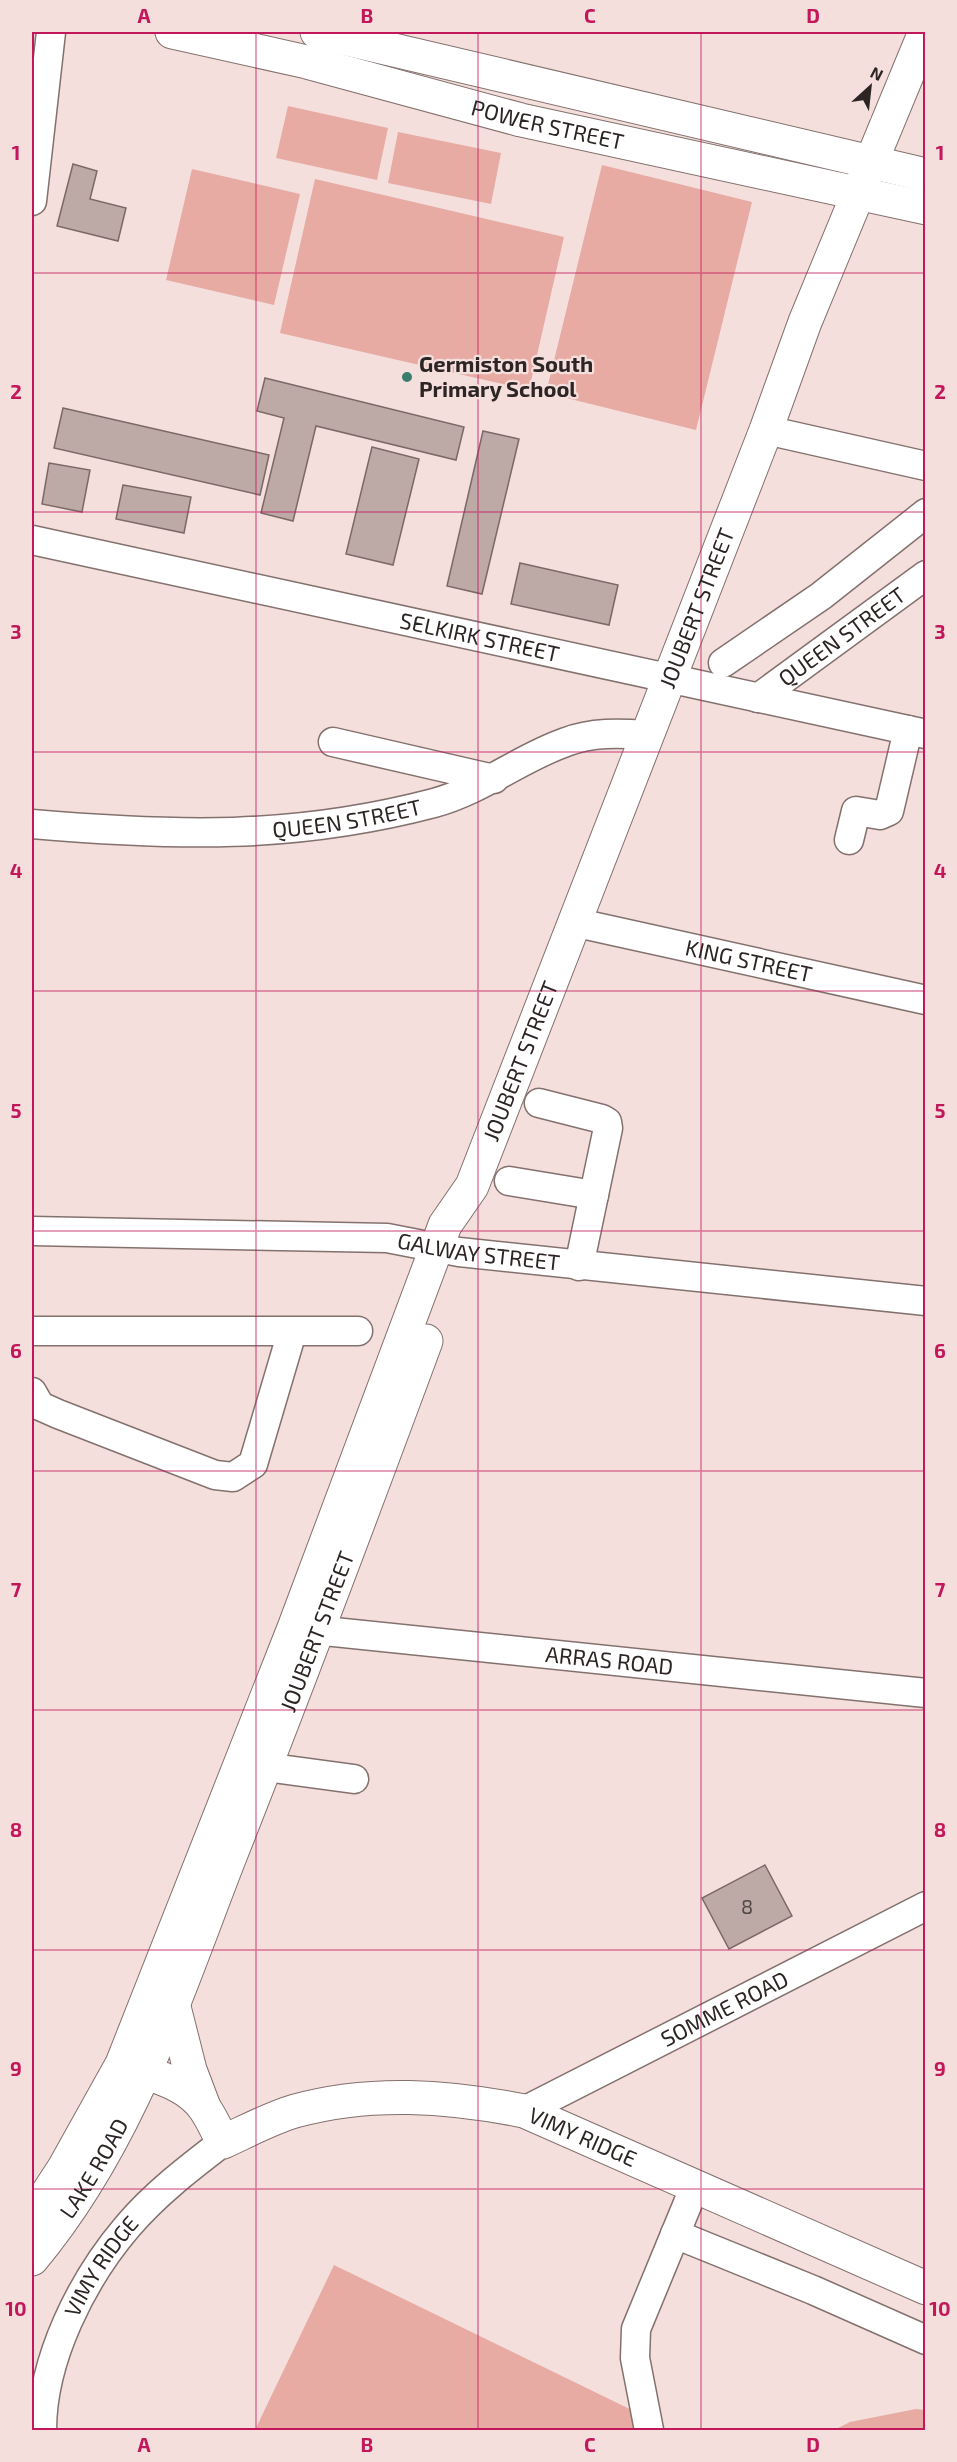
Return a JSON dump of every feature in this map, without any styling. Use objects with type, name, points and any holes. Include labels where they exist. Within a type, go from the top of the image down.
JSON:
[{"type":"main road","name":"POWER STREET","points":[[172,32],[312,47],[926,175]]},
{"type":"main road","name":"JOUBERT STREET","points":[[134,2068],[306,1629],[448,1249],[445,1225],[472,1186],[573,922],[671,678],[805,322],[924,32]]},
{"type":"main road","name":"POWER STREET","points":[[312,47],[521,120],[926,208]]},
{"type":"main road","name":"JOUBERT STREET","points":[[134,2068],[173,2003],[265,1767],[306,1629]]},
{"type":"main road","points":[[173,2003],[190,2070],[204,2108]]},
{"type":"main road","points":[[134,2068],[176,2085],[193,2095],[204,2108],[224,2142]]},
{"type":"main road","name":"LAKE ROAD","points":[[32,2217],[134,2068]]},
{"type":"main road","name":"LAKE ROAD","points":[[32,2259],[97,2166],[134,2068]]},
{"type":"main road","name":"VIMY RIDGE","points":[[224,2142],[294,2111],[373,2097],[427,2097],[524,2111],[926,2289]]},
{"type":"street","points":[[32,201],[51,32]]},
{"type":"street","points":[[766,430],[926,466]]},
{"type":"street","points":[[723,663],[821,596],[926,513]]},
{"type":"street","name":"SELKIRK STREET","points":[[32,540],[917,732]]},
{"type":"street","name":"QUEEN STREET","points":[[758,698],[913,596],[926,575]]},
{"type":"street","points":[[849,840],[856,811],[880,814],[889,811],[917,732]]},
{"type":"street","name":"QUEEN STREET","points":[[32,824],[144,833],[258,833],[356,821],[459,796],[573,740],[602,734],[647,735]]},
{"type":"street","points":[[333,742],[494,779]]},
{"type":"street","name":"KING STREET","points":[[573,922],[926,1000]]},
{"type":"street","points":[[539,1103],[607,1122],[608,1128],[579,1266]]},
{"type":"street","points":[[510,1181],[594,1195]]},
{"type":"street","name":"GALWAY STREET","points":[[32,1232],[387,1238],[448,1249],[579,1266],[926,1301]]},
{"type":"street","points":[[32,1331],[357,1330]]},
{"type":"street","points":[[32,1392],[40,1406],[58,1414],[215,1475],[233,1477],[253,1464],[292,1332]]},
{"type":"street","name":"ARRAS ROAD","points":[[306,1629],[926,1693]]},
{"type":"street","points":[[265,1767],[354,1779]]},
{"type":"street","name":"SOMME ROAD","points":[[524,2111],[926,1906]]},
{"type":"street","name":"VIMY RIDGE","points":[[42,2430],[53,2363],[82,2296],[102,2263],[127,2227],[156,2197],[224,2142]]},
{"type":"street","points":[[649,2430],[635,2358],[636,2329],[695,2186]]},
{"type":"street","points":[[675,2234],[813,2290],[926,2340]]},
{"type":"shaded area","points":[[288,106],[388,128],[377,180],[276,158]]},
{"type":"shaded area","points":[[398,132],[501,153],[491,204],[388,183]]},
{"type":"shaded area","points":[[602,165],[752,202],[696,430],[546,393]]},
{"type":"shaded area","points":[[192,169],[300,194],[274,305],[166,280]]},
{"type":"shaded area","points":[[315,179],[564,237],[529,390],[280,333]]},
{"type":"shaded area","points":[[334,2265],[642,2415],[635,2430],[255,2430]]},
{"type":"shaded area","points":[[916,2409],[925,2410],[925,2430],[834,2430],[850,2422]]},
{"type":"building","points":[[73,164],[97,171],[90,199],[126,208],[118,241],[57,226]]},
{"type":"building","points":[[265,378],[464,427],[456,460],[316,426],[293,521],[261,513],[284,418],[257,411]]},
{"type":"building","points":[[63,408],[269,455],[260,495],[54,448]]},
{"type":"building","points":[[483,431],[519,439],[482,594],[447,586]]},
{"type":"building","points":[[372,447],[419,459],[393,565],[346,554]]},
{"type":"building","points":[[49,463],[90,470],[82,512],[42,504]]},
{"type":"building","points":[[123,485],[191,497],[184,533],[116,519]]},
{"type":"building","points":[[520,563],[618,585],[609,625],[511,604]]},
{"type":"building","points":[[765,1865],[792,1916],[729,1949],[702,1898]]},
{"type":"place","name":"Germiston South Primary School","points":[[407,377]]}]
